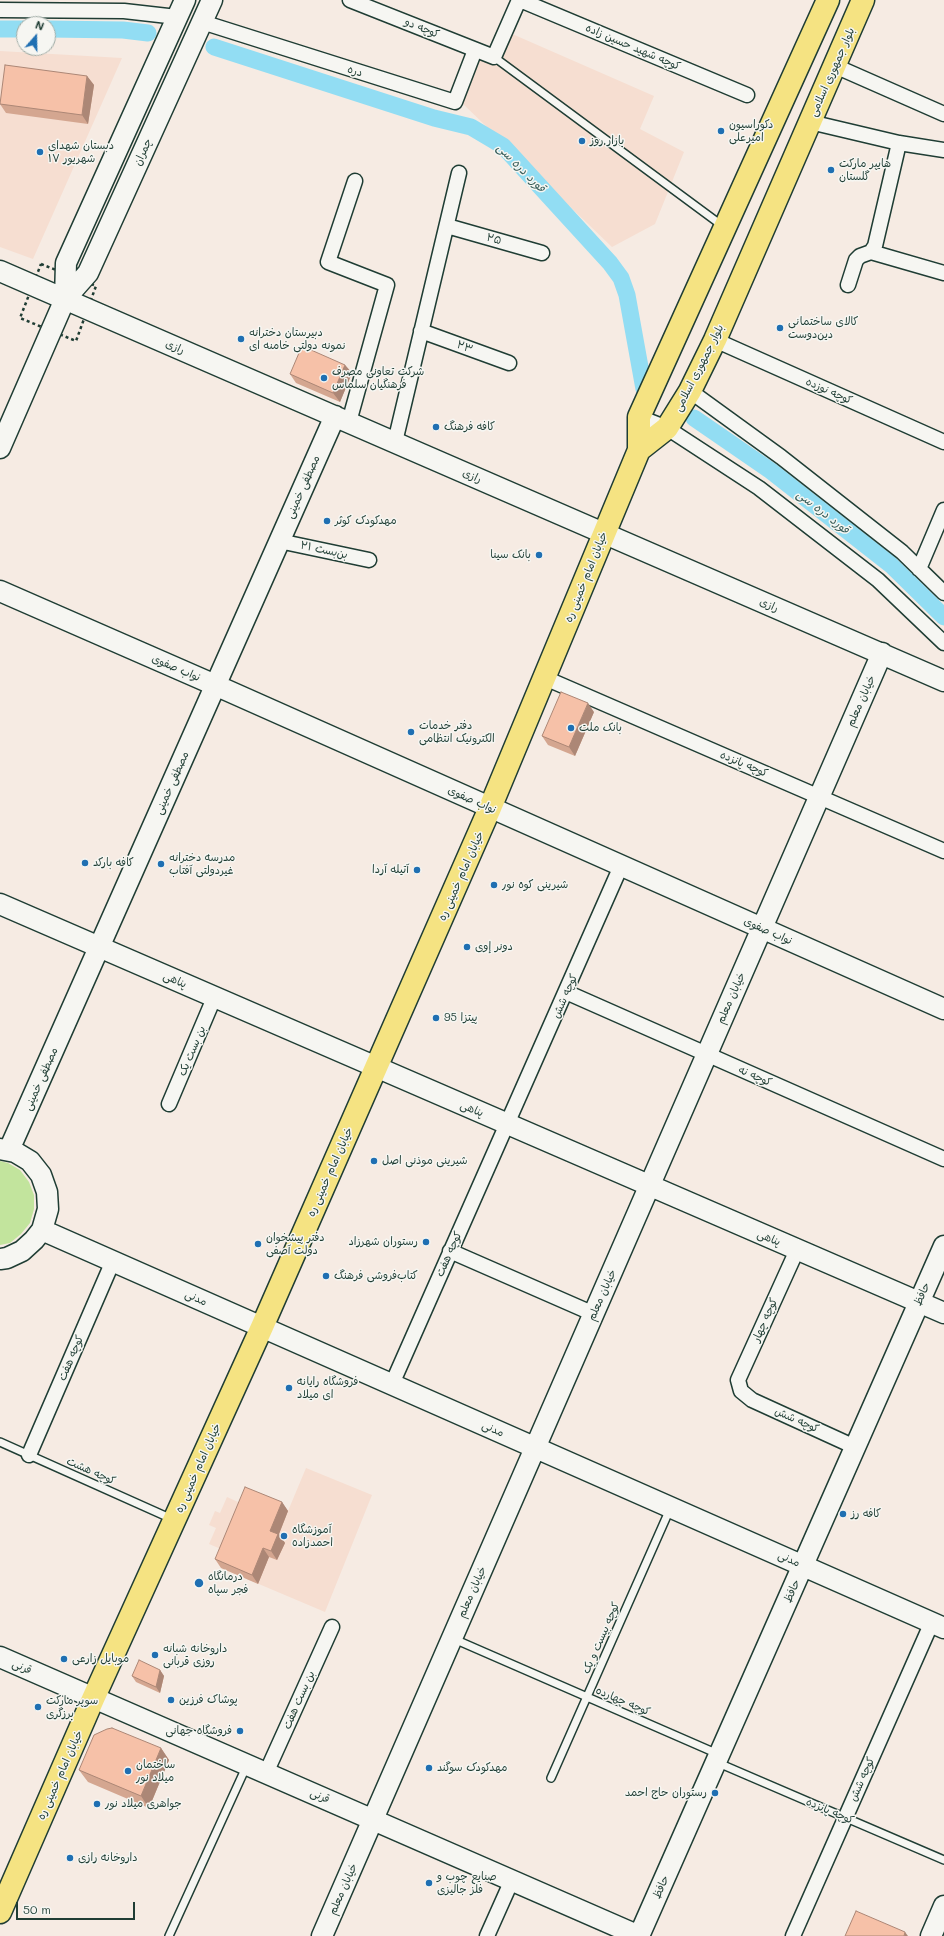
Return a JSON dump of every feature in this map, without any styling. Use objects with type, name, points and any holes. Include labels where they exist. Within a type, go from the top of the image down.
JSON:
[{"type":"main road","points":[[639,450],[639,417],[828,0]]},
{"type":"main road","name":"بلوار جمهوری اسلامی","points":[[639,450],[667,428],[690,391],[715,340],[863,0]]},
{"type":"main road","name":"خیابان امام خمینی ره","points":[[0,1912],[93,1699],[262,1327],[490,808],[545,678],[603,533],[639,450]]},
{"type":"street","name":"چمران","points":[[0,448],[65,299],[88,273],[212,0]]},
{"type":"street","name":"کوچه دو","points":[[350,0],[494,57]]},
{"type":"street","points":[[494,57],[519,0]]},
{"type":"street","name":"کوچه شهید حسین زاده","points":[[519,0],[747,95]]},
{"type":"street","points":[[0,10],[59,5],[124,11],[181,8],[202,22]]},
{"type":"street","name":"چمران","points":[[65,299],[66,263],[181,8]]},
{"type":"street","name":"دره","points":[[202,22],[454,102],[475,50]]},
{"type":"street","points":[[835,66],[944,114]]},
{"type":"street","points":[[810,122],[899,143],[944,150]]},
{"type":"street","points":[[848,284],[856,260],[860,256],[870,252],[875,246],[899,143]]},
{"type":"street","points":[[395,442],[459,173]]},
{"type":"street","points":[[342,419],[387,284],[328,262],[355,181]]},
{"type":"street","name":"۲۵","points":[[446,226],[542,253]]},
{"type":"street","points":[[870,252],[944,273]]},
{"type":"street","name":"رازی","points":[[0,270],[944,681]]},
{"type":"street","name":"۲۳","points":[[421,331],[509,363]]},
{"type":"street","name":"کوچه نوزده","points":[[715,340],[944,442]]},
{"type":"street","points":[[690,391],[787,462],[902,552],[944,594]]},
{"type":"street","points":[[639,417],[667,428],[759,488],[878,580],[944,643]]},
{"type":"street","name":"مصطفی خمینی","points":[[5,1149],[99,946],[280,541],[342,419]]},
{"type":"street","points":[[919,569],[944,510]]},
{"type":"street","name":"بن‌بست ۲۱","points":[[280,541],[369,560]]},
{"type":"street","name":"نواب صفوی","points":[[0,592],[215,685],[944,1008]]},
{"type":"street","name":"خیابان معلم","points":[[322,1936],[882,654]]},
{"type":"street","name":"کوچه پانزده","points":[[545,678],[944,851]]},
{"type":"street","name":"کوچه شش","points":[[508,1125],[621,866]]},
{"type":"street","name":"پناهی","points":[[0,904],[944,1313]]},
{"type":"street","name":"کوچه نه","points":[[566,992],[944,1158]]},
{"type":"street","name":"بن بست یک","points":[[169,1104],[214,998]]},
{"type":"street","name":"کوچه هفت","points":[[392,1384],[450,1251],[508,1125]]},
{"type":"street","points":[[0,1259],[8,1258],[22,1251],[34,1240],[42,1230],[48,1209],[47,1192],[41,1175],[30,1161],[5,1149]]},
{"type":"street","name":"مدنی","points":[[42,1230],[941,1625]]},
{"type":"street","name":"حافظ","points":[[639,1936],[944,1246]]},
{"type":"street","name":"کوچه چهار","points":[[741,1391],[738,1380],[797,1250]]},
{"type":"street","points":[[450,1251],[594,1314]]},
{"type":"street","name":"کوچه هفت","points":[[29,1455],[113,1261]]},
{"type":"street","name":"کوچه شش","points":[[741,1391],[752,1400],[855,1447]]},
{"type":"street","name":"کوچه شش","points":[[793,1936],[846,1817],[941,1625]]},
{"type":"street","name":"بن بست هفت","points":[[266,1773],[332,1627]]},
{"type":"street","name":"قرنی","points":[[0,1657],[93,1699],[639,1936]]},
{"type":"street","points":[[487,1936],[512,1880]]},
{"type":"street","points":[[931,1936],[944,1906]]},
{"type":"lane","points":[[494,57],[725,228]]},
{"type":"lane","name":"کوچه هشت","points":[[0,1442],[174,1520]]},
{"type":"lane","name":"کوچه بیست و یک","points":[[551,1778],[671,1507]]},
{"type":"lane","name":"کوچه چهارده","points":[[452,1638],[587,1697],[718,1758]]},
{"type":"lane","name":"کوچه پانزده","points":[[718,1758],[944,1860]]},
{"type":"lane","points":[[170,1936],[248,1765]]},
{"type":"shaded area","name":"بازار روز","points":[[510,33],[654,96],[640,129],[684,152],[655,224],[612,247],[462,103],[481,57],[497,64]]},
{"type":"shaded area","name":"دبستان شهدای ۱۷ شهریور","points":[[0,51],[16,52],[16,56],[56,56],[56,54],[122,58],[33,259],[0,247]]},
{"type":"shaded area","name":"آموزشگاه احمدزاده","points":[[306,1468],[372,1495],[325,1612],[221,1568],[228,1552],[209,1544],[216,1528],[209,1525],[215,1511],[220,1513],[227,1497],[247,1506],[251,1496],[288,1511]]},
{"type":"green space","points":[[0,1161],[8,1163],[20,1170],[29,1182],[34,1195],[34,1209],[30,1223],[21,1234],[10,1243],[0,1245]]},
{"type":"building","points":[[5,65],[87,76],[82,115],[0,104]]},
{"type":"building","name":"شرکت تعاونی مصرف فرهنگیان سلماس","points":[[302,346],[345,365],[333,393],[290,374]]},
{"type":"building","name":"بانک ملت","points":[[561,692],[588,703],[569,747],[542,736]]},
{"type":"building","points":[[245,1487],[282,1502],[270,1531],[278,1534],[271,1551],[263,1548],[252,1575],[215,1559]]},
{"type":"building","points":[[139,1660],[160,1670],[156,1687],[132,1676]]},
{"type":"building","name":"ساختمان میلاد نور","points":[[112,1728],[161,1748],[141,1796],[79,1770],[94,1735]]},
{"type":"building","points":[[856,1911],[905,1932],[904,1936],[845,1936]]},
{"type":"waterway","points":[[0,29],[16,29]]},
{"type":"waterway","points":[[56,29],[123,30],[148,33]]},
{"type":"waterway","name":"قورد دره سی","points":[[214,47],[434,118],[471,127],[503,146],[610,263],[621,278],[627,295],[644,389]]},
{"type":"waterway","name":"قورد دره سی","points":[[694,418],[771,471],[891,565],[944,617]]},
{"type":"place","name":"دکوراسیون امیرعلی","points":[[721,131]]},
{"type":"place","name":"بازار روز","points":[[582,141]]},
{"type":"place","name":"دبستان شهدای ۱۷ شهریور","points":[[40,152]]},
{"type":"place","name":"هایپر مارکت گلستان","points":[[831,170]]},
{"type":"place","name":"کالای ساختمانی دین‌دوست","points":[[780,328]]},
{"type":"place","name":"دبیرستان دخترانه نمونه دولتی خامنه ای","points":[[241,339]]},
{"type":"place","name":"شرکت تعاونی مصرف فرهنگیان سلماس","points":[[324,378]]},
{"type":"place","name":"کافه فرهنگ","points":[[436,427]]},
{"type":"place","name":"مهدکودک کوثر","points":[[327,521]]},
{"type":"place","name":"بانک سینا","points":[[539,555]]},
{"type":"place","name":"بانک ملت","points":[[571,728]]},
{"type":"place","name":"دفتر خدمات الکترونیک انتظامی","points":[[411,732]]},
{"type":"place","name":"کافه بارکد","points":[[85,863]]},
{"type":"place","name":"مدرسه دخترانه غیردولتی آفتاب","points":[[161,864]]},
{"type":"place","name":"آتیله آردا","points":[[417,870]]},
{"type":"place","name":"شیرینی کوه نور","points":[[494,885]]},
{"type":"place","name":"دونر إوی","points":[[467,947]]},
{"type":"place","name":"پیتزا 95","points":[[436,1018]]},
{"type":"place","name":"شیرینی موذنی اصل","points":[[374,1161]]},
{"type":"place","name":"رستوران شهرزاد","points":[[426,1242]]},
{"type":"place","name":"دفتر پیشخوان دولت آصفی","points":[[258,1244]]},
{"type":"place","name":"کتاب‌فروشی فرهنگ","points":[[326,1276]]},
{"type":"place","name":"فروشگاه رایانه ای میلاد","points":[[289,1388]]},
{"type":"place","name":"کافه رز","points":[[843,1514]]},
{"type":"place","name":"آموزشگاه احمدزاده","points":[[284,1536]]},
{"type":"place","name":"درمانگاه فجر سپاه","points":[[199,1583]]},
{"type":"place","name":"داروخانه شبانه روزی قربانی","points":[[155,1655]]},
{"type":"place","name":"موبایل زارعی","points":[[64,1659]]},
{"type":"place","name":"پوشاک فرزین","points":[[171,1700]]},
{"type":"place","name":"سوپر مارکت برزگری","points":[[38,1707]]},
{"type":"place","name":"فروشگاه جهانی","points":[[240,1731]]},
{"type":"place","name":"مهدکودک سوگند","points":[[429,1768]]},
{"type":"place","name":"ساختمان میلاد نور","points":[[128,1771]]},
{"type":"place","name":"رستوران حاج احمد","points":[[715,1793]]},
{"type":"place","name":"جواهری میلاد نور","points":[[97,1804]]},
{"type":"place","name":"داروخانه رازی","points":[[70,1858]]},
{"type":"place","name":"صنایع چوب و فلز جالیزی","points":[[429,1883]]}]
